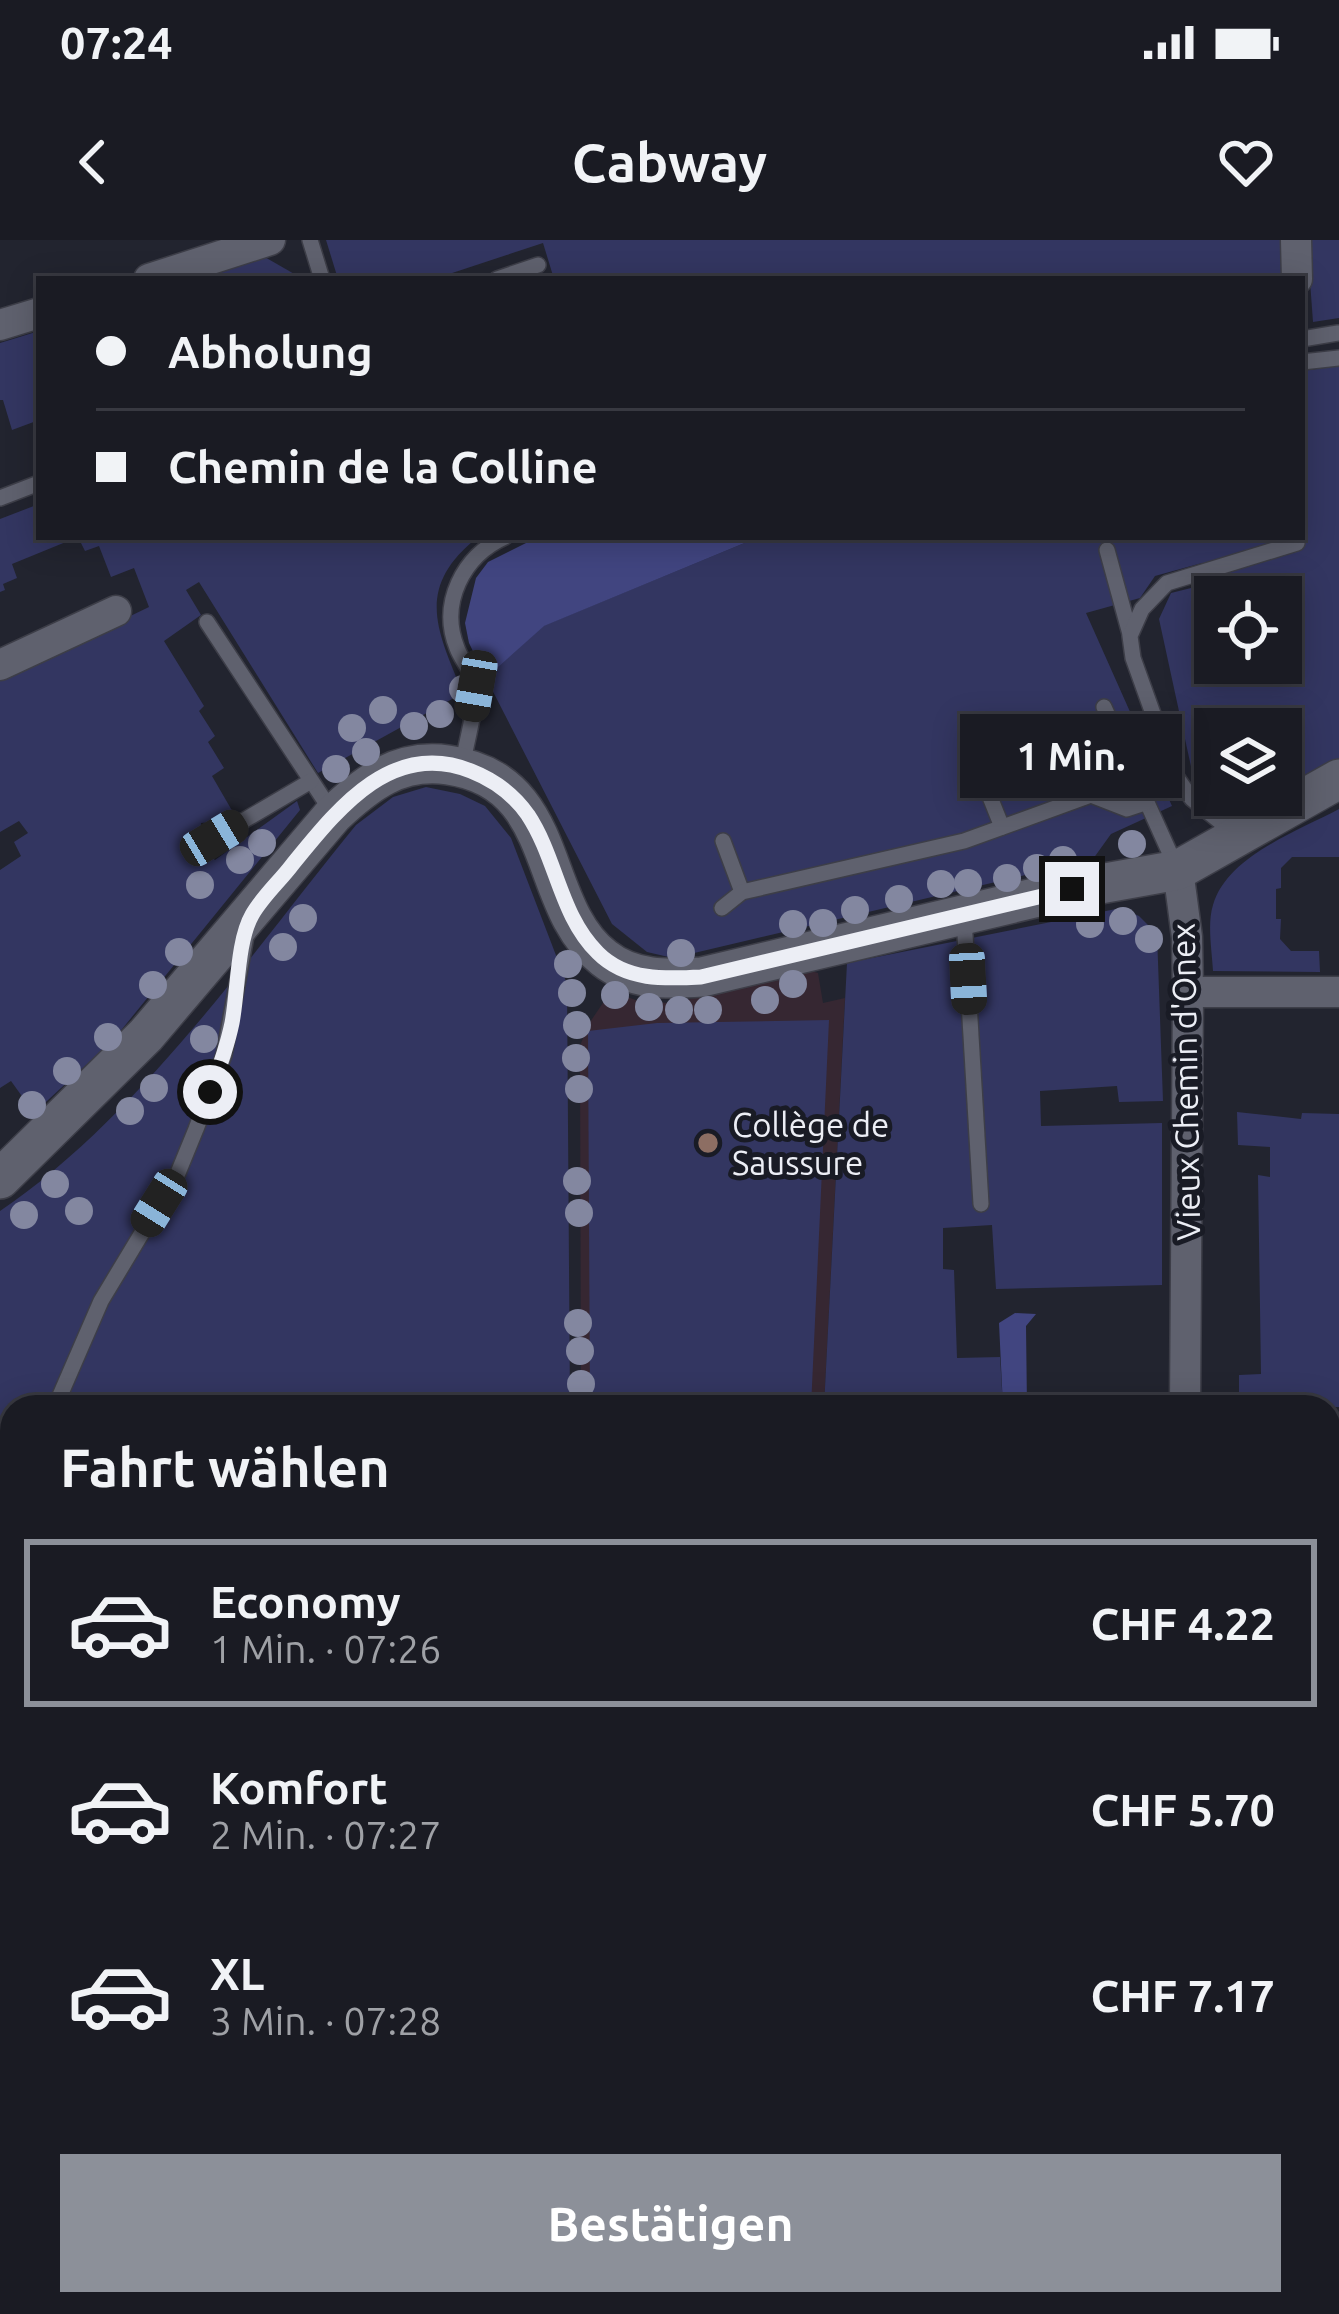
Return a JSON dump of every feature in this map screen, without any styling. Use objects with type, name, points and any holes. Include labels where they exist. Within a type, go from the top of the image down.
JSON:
[{"type":"street","points":[[158,276],[270,240]]},
{"type":"street","points":[[1296,240],[1297,276]]},
{"type":"street","points":[[0,325],[36,315]]},
{"type":"street","points":[[0,665],[116,611]]},
{"type":"street","points":[[0,1179],[98,1085],[250,917],[333,814],[358,791],[396,769],[427,764],[462,767],[495,783],[519,805],[541,839],[573,920],[601,956],[639,976],[701,977],[1178,870],[1339,779]]},
{"type":"street","name":"Vieux Chemin d'Onex","points":[[1178,870],[1188,992],[1185,1395]]},
{"type":"street","points":[[1188,992],[1339,992]]},
{"type":"lane","points":[[310,240],[321,276]]},
{"type":"lane","points":[[506,276],[538,265]]},
{"type":"lane","points":[[1305,338],[1338,333]]},
{"type":"lane","points":[[1305,362],[1339,358]]},
{"type":"lane","points":[[0,498],[36,484]]},
{"type":"lane","points":[[462,767],[476,686],[455,644],[450,610],[461,574],[485,546],[498,540]]},
{"type":"lane","points":[[1130,636],[1142,609],[1167,583],[1297,543]]},
{"type":"lane","points":[[1107,550],[1133,658],[1175,775],[1192,799],[1237,835]]},
{"type":"lane","points":[[207,622],[333,814]]},
{"type":"lane","points":[[1104,707],[1178,870]]},
{"type":"lane","points":[[978,767],[1002,827]]},
{"type":"lane","points":[[214,838],[311,781]]},
{"type":"lane","points":[[722,908],[742,892],[964,841],[1091,795],[1126,809],[1145,803]]},
{"type":"lane","points":[[723,841],[742,892]]},
{"type":"lane","points":[[964,915],[981,1204]]},
{"type":"lane","points":[[61,1395],[101,1301],[178,1173],[196,1129],[224,1055],[250,917]]},
{"type":"shaded area","points":[[326,240],[1285,240],[1287,276],[553,276],[543,243],[443,276],[337,276]]},
{"type":"shaded area","points":[[1307,240],[1339,240],[1339,318],[1313,322]]},
{"type":"shaded area","points":[[263,256],[298,276],[200,276]]},
{"type":"shaded area","points":[[36,332],[36,421],[12,430],[0,400],[0,343]]},
{"type":"shaded area","points":[[1339,366],[1339,762],[1302,782],[1302,708],[1194,708],[1194,780],[1159,619],[1171,593],[1194,587],[1194,684],[1302,684],[1302,576],[1205,576],[1202,563],[1155,576],[1140,598],[1086,613],[1172,806],[1111,834],[1093,859],[673,958],[647,952],[612,924],[486,678],[543,626],[752,540],[1305,540],[1305,371]]},
{"type":"shaded area","points":[[36,505],[36,540],[71,540],[12,564],[17,578],[3,584],[5,590],[0,592],[0,519]]},
{"type":"shaded area","points":[[80,540],[475,540],[445,573],[438,591],[439,629],[463,693],[318,773],[199,582],[186,590],[201,615],[164,641],[204,706],[199,711],[215,736],[208,742],[224,768],[212,776],[234,814],[201,823],[201,846],[215,860],[297,801],[300,810],[114,1039],[34,1113],[11,1081],[0,1088],[0,870],[21,856],[14,842],[28,833],[19,821],[0,832],[0,679],[149,607],[134,568],[111,577],[99,546],[85,551]]},
{"type":"shaded area","points":[[532,540],[752,540],[544,626],[486,678],[465,623],[476,578],[488,562]]},
{"type":"shaded area","points":[[426,787],[460,794],[485,806],[511,838],[567,984],[570,1395],[0,1395],[0,1211],[51,1173],[146,1082],[356,825],[393,797]]},
{"type":"shaded area","points":[[1339,809],[1339,857],[1292,857],[1281,868],[1281,888],[1276,889],[1280,939],[1291,951],[1319,951],[1320,972],[1213,971],[1213,905],[1233,872],[1266,847]]},
{"type":"shaded area","points":[[1121,908],[1139,916],[1157,934],[1163,1101],[1119,1102],[1117,1086],[1040,1091],[1041,1126],[1162,1123],[1162,1285],[996,1289],[992,1225],[943,1228],[943,1269],[954,1270],[957,1358],[1000,1357],[1002,1395],[825,1395],[847,963]]},
{"type":"shaded area","name":"Collège de Saussure","points":[[811,971],[818,973],[823,1003],[845,998],[825,1395],[581,1395],[580,1046],[611,991],[641,1002],[673,1003]]},
{"type":"shaded area","name":"Collège de Saussure","points":[[829,1020],[812,1395],[590,1395],[588,1031],[657,1023]]},
{"type":"shaded area","points":[[1237,1112],[1301,1119],[1302,1113],[1339,1114],[1339,1395],[1239,1395],[1239,1375],[1261,1374],[1258,1175],[1270,1177],[1270,1147],[1238,1145]]},
{"type":"shaded area","points":[[1015,1313],[1036,1314],[1026,1326],[1027,1395],[1002,1395],[999,1323]]},
{"type":"place","name":"Collège de Saussure","points":[[708,1143]]},
{"type":"route","points":[[210,1092],[232,1022],[250,917],[333,814],[377,778],[411,765],[462,767],[511,795],[541,839],[584,937],[601,956],[639,976],[701,977],[1072,889]]}]
